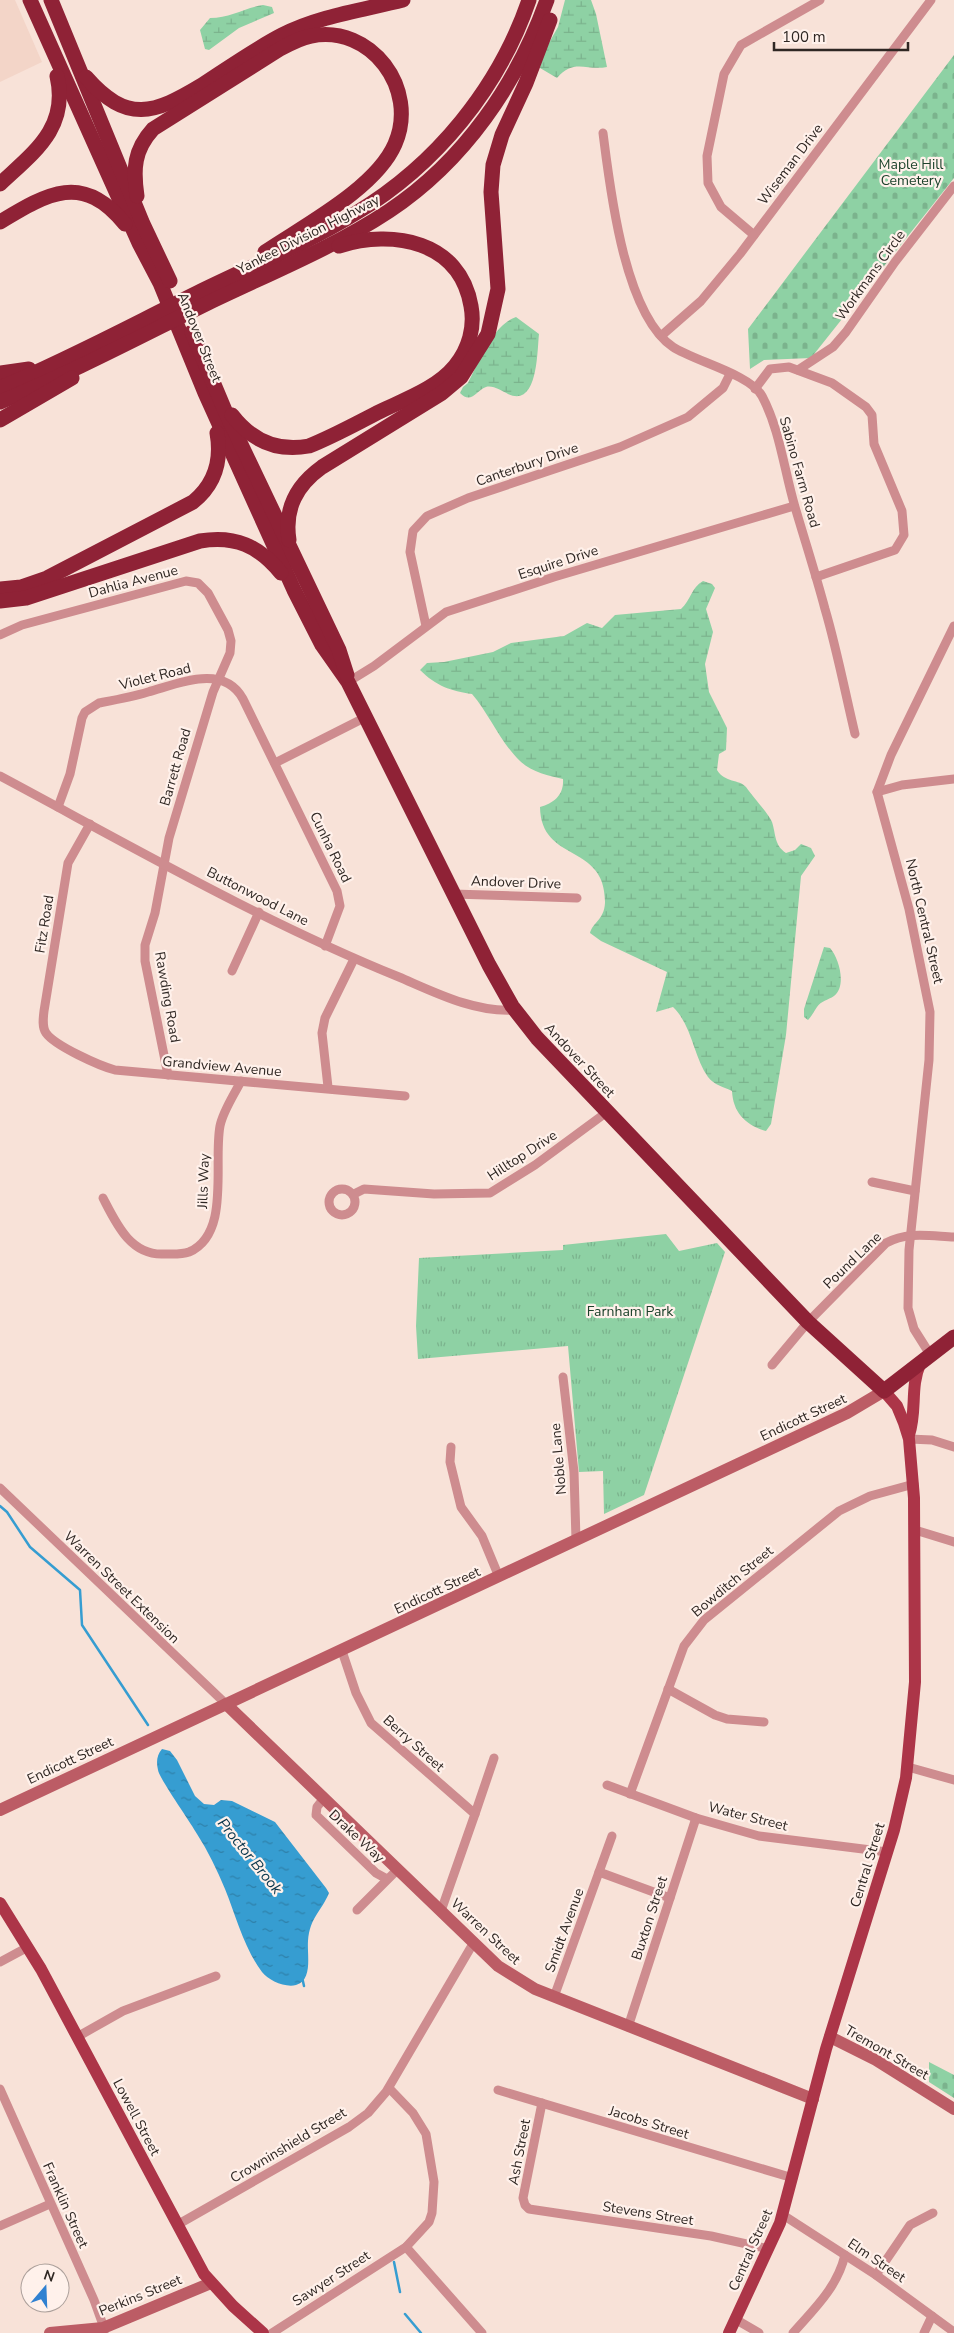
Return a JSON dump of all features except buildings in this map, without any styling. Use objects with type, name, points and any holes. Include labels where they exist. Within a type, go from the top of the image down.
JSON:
[{"type":"highway","name":"Andover Street","points":[[30,0],[49,46],[139,242],[165,281]]},
{"type":"highway","name":"Andover Street","points":[[50,0],[143,224],[209,390],[294,590],[322,645],[348,682],[497,981],[514,1010],[532,1033],[735,1248],[808,1322],[884,1391]]},
{"type":"highway","points":[[75,58],[86,76],[108,98],[131,108],[156,108],[182,98],[294,29],[321,20],[403,0]]},
{"type":"highway","name":"Yankee Division Highway","points":[[0,388],[224,280],[356,213],[384,195],[434,153],[455,130],[494,76],[512,42],[529,0]]},
{"type":"highway","name":"Yankee Division Highway","points":[[0,402],[291,263],[363,227],[390,210],[441,168],[469,138],[503,92],[521,62],[547,0]]},
{"type":"highway","points":[[292,553],[287,525],[288,513],[304,480],[442,393],[461,378],[488,334],[495,311],[498,289],[491,192],[493,165],[502,135],[543,41],[555,0]]},
{"type":"highway","points":[[143,224],[135,187],[135,159],[139,148],[153,129],[280,49],[300,39],[312,36],[335,36],[359,43],[370,50],[387,66],[397,86],[400,100],[399,133],[388,156],[381,167],[358,188],[224,280]]},
{"type":"highway","points":[[0,184],[45,139],[58,115],[60,86],[49,46]]},
{"type":"highway","points":[[0,222],[49,194],[76,192],[94,198],[110,208],[139,242]]},
{"type":"highway","points":[[209,390],[249,434],[270,445],[296,448],[323,440],[434,384],[455,366],[467,346],[472,324],[468,290],[451,264],[426,246],[405,240],[370,239],[342,245],[291,263]]},
{"type":"highway","points":[[0,420],[132,340]]},
{"type":"highway","points":[[0,373],[30,369],[80,350]]},
{"type":"highway","name":"Andover Street","points":[[209,390],[339,650],[348,682]]},
{"type":"highway","points":[[0,588],[21,587],[61,571],[182,509],[203,494],[215,473],[220,453],[209,390]]},
{"type":"highway","points":[[0,601],[33,596],[200,541],[215,539],[228,539],[250,546],[272,562],[294,590]]},
{"type":"highway","points":[[884,1391],[954,1337]]},
{"type":"main road","points":[[908,1438],[914,1413],[913,1386],[925,1360]]},
{"type":"main road","name":"Central Street","points":[[729,2333],[769,2249],[782,2215],[830,2037],[901,1805],[908,1767],[915,1672],[914,1484],[908,1438],[901,1413],[884,1391]]},
{"type":"main road","name":"Lowell Street","points":[[0,1903],[28,1947],[177,2226],[211,2282],[263,2333]]},
{"type":"street","points":[[754,235],[721,206],[708,183],[707,156],[724,74],[741,45],[820,0]]},
{"type":"street","name":"Wiseman Drive","points":[[661,336],[701,301],[754,235],[930,0]]},
{"type":"street","name":"Sabino Farm Road","points":[[603,133],[611,198],[627,265],[646,315],[661,336],[673,347],[730,374],[761,393],[776,428],[794,506],[816,577],[855,734]]},
{"type":"street","name":"Workmans Circle","points":[[798,370],[832,348],[846,332],[894,262],[954,186]]},
{"type":"street","points":[[755,389],[770,369],[789,367],[832,383],[866,407],[872,415],[874,444],[902,512],[904,536],[895,550],[816,577]]},
{"type":"street","name":"Canterbury Drive","points":[[426,626],[410,552],[413,531],[427,516],[468,498],[620,446],[688,418],[723,388],[730,374]]},
{"type":"street","name":"Esquire Drive","points":[[348,682],[374,666],[446,612],[554,577],[794,506]]},
{"type":"street","name":"Dahlia Avenue","points":[[0,635],[22,625],[186,580],[193,580],[204,587],[208,593],[231,641],[230,653],[218,680]]},
{"type":"street","points":[[877,792],[891,754],[954,626]]},
{"type":"street","name":"Violet Road","points":[[58,807],[70,774],[79,725],[85,712],[90,707],[99,703],[196,679],[218,680]]},
{"type":"street","points":[[218,680],[229,683],[238,691],[275,763],[366,717]]},
{"type":"street","name":"Barrett Road","points":[[166,865],[169,838],[205,716],[218,680]]},
{"type":"street","name":"Cunha Road","points":[[275,763],[339,898],[340,906],[325,946]]},
{"type":"street","name":"Buttonwood Lane","points":[[0,776],[166,865],[325,946],[468,1003],[495,1010],[514,1010]]},
{"type":"street","points":[[877,792],[902,785],[954,779]]},
{"type":"street","name":"North Central Street","points":[[877,792],[910,917],[930,1012],[929,1060],[911,1235],[909,1318],[925,1360]]},
{"type":"street","name":"Fitz Road","points":[[46,1033],[44,1028],[44,1011],[68,863],[90,824]]},
{"type":"street","name":"Rawding Road","points":[[166,865],[144,953],[168,1075]]},
{"type":"street","name":"Andover Drive","points":[[454,894],[577,898]]},
{"type":"street","points":[[232,971],[259,912]]},
{"type":"street","points":[[328,1087],[322,1034],[325,1018],[354,959]]},
{"type":"street","name":"Grandview Avenue","points":[[46,1033],[55,1041],[100,1066],[125,1072],[328,1087],[405,1096]]},
{"type":"street","name":"Jills Way","points":[[103,1198],[116,1224],[130,1241],[144,1251],[153,1254],[188,1252],[206,1240],[217,1209],[216,1165],[220,1124],[241,1081]]},
{"type":"street","name":"Hilltop Drive","points":[[354,1194],[364,1189],[450,1194],[490,1192],[542,1160],[607,1112]]},
{"type":"street","points":[[872,1182],[915,1191]]},
{"type":"street","name":"Pound Lane","points":[[772,1365],[808,1322],[879,1248],[894,1239],[911,1235],[954,1237]]},
{"type":"street","name":"Noble Lane","points":[[563,1377],[574,1472],[576,1540]]},
{"type":"street","name":"Endicott Street","points":[[0,1810],[847,1413],[884,1391]]},
{"type":"street","points":[[908,1438],[932,1440],[954,1447]]},
{"type":"street","points":[[450,1447],[450,1462],[461,1507],[487,1545],[499,1576]]},
{"type":"street","name":"Bowditch Street","points":[[630,1794],[688,1639],[704,1620],[840,1511],[870,1496],[914,1484]]},
{"type":"street","name":"Warren Street Extension","points":[[0,1488],[226,1704]]},
{"type":"street","points":[[915,1530],[954,1542]]},
{"type":"street","name":"Berry Street","points":[[342,1651],[356,1693],[371,1723],[475,1814]]},
{"type":"street","points":[[668,1689],[715,1715],[727,1719],[764,1722]]},
{"type":"street","name":"Warren Street","points":[[226,1704],[498,1966],[516,1979],[554,1997],[628,2027],[813,2099]]},
{"type":"street","points":[[442,1911],[494,1758]]},
{"type":"street","points":[[908,1767],[954,1780]]},
{"type":"street","name":"Water Street","points":[[607,1785],[696,1818],[784,1841],[887,1852]]},
{"type":"street","name":"Drake Way","points":[[324,1798],[317,1807],[316,1815],[376,1873],[387,1879],[358,1910]]},
{"type":"street","name":"Buxton Street","points":[[628,2027],[696,1818]]},
{"type":"street","name":"Smidt Avenue","points":[[554,1997],[612,1836]]},
{"type":"street","points":[[387,1879],[398,1869]]},
{"type":"street","points":[[599,1872],[670,1898]]},
{"type":"street","name":"Crowninshield Street","points":[[177,2226],[349,2127],[368,2113],[389,2088],[474,1942]]},
{"type":"street","points":[[0,1962],[28,1947]]},
{"type":"street","points":[[77,2037],[124,2011],[216,1976]]},
{"type":"street","name":"Tremont Street","points":[[830,2037],[876,2060],[954,2109]]},
{"type":"street","name":"Sawyer Street","points":[[272,2333],[406,2247],[428,2222],[432,2213],[434,2182],[430,2151],[423,2127],[413,2113],[389,2088]]},
{"type":"street","name":"Franklin Street","points":[[0,2089],[94,2300],[103,2330]]},
{"type":"street","name":"Jacobs Street","points":[[498,2090],[793,2178]]},
{"type":"street","name":"Ash Street","points":[[524,2205],[542,2104]]},
{"type":"street","points":[[0,2226],[50,2204]]},
{"type":"street","name":"Stevens Street","points":[[524,2205],[529,2209],[711,2236],[769,2249]]},
{"type":"street","points":[[876,2275],[910,2225],[933,2213]]},
{"type":"street","name":"Elm Street","points":[[782,2215],[876,2275],[954,2332]]},
{"type":"street","points":[[406,2247],[482,2333]]},
{"type":"street","points":[[792,2333],[826,2296],[841,2272],[845,2255]]},
{"type":"street","name":"Perkins Street","points":[[50,2333],[103,2330],[211,2282]]},
{"type":"street","points":[[924,2333],[932,2316]]},
{"type":"street","points":[[735,2319],[759,2333]]},
{"type":"shaded area","points":[[0,0],[15,0],[42,62],[0,82]]},
{"type":"green space","points":[[565,0],[591,0],[596,14],[607,67],[580,66],[569,68],[557,78],[540,68],[541,57],[558,27]]},
{"type":"green space","points":[[263,5],[272,7],[274,13],[239,28],[209,50],[205,49],[200,30],[210,18],[217,18]]},
{"type":"green space","name":"Maple Hill Cemetery","points":[[954,55],[954,178],[811,358],[764,360],[750,369],[748,329]]},
{"type":"green space","points":[[516,317],[539,334],[536,365],[530,386],[525,393],[518,396],[492,387],[486,387],[474,396],[467,398],[460,393],[468,383],[488,345],[500,328]]},
{"type":"green space","points":[[703,581],[712,584],[715,588],[706,609],[713,632],[705,664],[709,692],[727,728],[726,750],[719,754],[717,770],[724,777],[746,787],[770,818],[777,843],[782,850],[786,853],[795,850],[801,844],[811,848],[815,856],[801,876],[786,1035],[771,1124],[766,1131],[752,1125],[742,1117],[735,1105],[732,1091],[710,1080],[699,1061],[685,1023],[673,1007],[656,1012],[667,972],[601,941],[590,933],[603,913],[605,903],[603,884],[595,870],[585,861],[561,846],[551,837],[543,825],[540,807],[554,801],[560,794],[563,779],[546,775],[524,765],[513,754],[472,694],[444,687],[420,670],[427,663],[444,662],[493,652],[511,643],[564,636],[587,623],[602,628],[615,615],[681,609],[696,587]]},
{"type":"green space","points":[[824,947],[830,948],[839,965],[840,986],[834,996],[819,1005],[808,1020],[804,1017],[804,1009]]},
{"type":"green space","name":"Farnham Park","points":[[666,1234],[679,1251],[717,1243],[725,1252],[644,1495],[604,1514],[603,1471],[579,1472],[568,1346],[418,1359],[416,1326],[419,1258],[563,1250],[563,1245]]},
{"type":"green space","points":[[929,2062],[954,2075],[954,2098],[929,2082]]},
{"type":"water","points":[[162,1749],[170,1751],[177,1760],[195,1796],[204,1804],[214,1805],[221,1800],[232,1801],[275,1822],[329,1893],[313,1920],[309,1933],[307,1973],[305,1978],[296,1985],[277,1983],[272,1980],[262,1972],[250,1953],[212,1861],[160,1775],[157,1761]]},
{"type":"waterway","name":"Proctor Brook","points":[[0,1506],[7,1512],[30,1547],[80,1590],[82,1625],[148,1725]]},
{"type":"waterway","name":"Proctor Brook","points":[[302,1977],[304,1986]]},
{"type":"waterway","name":"Proctor Brook","points":[[394,2262],[400,2292]]},
{"type":"waterway","name":"Proctor Brook","points":[[405,2314],[421,2333]]}]
